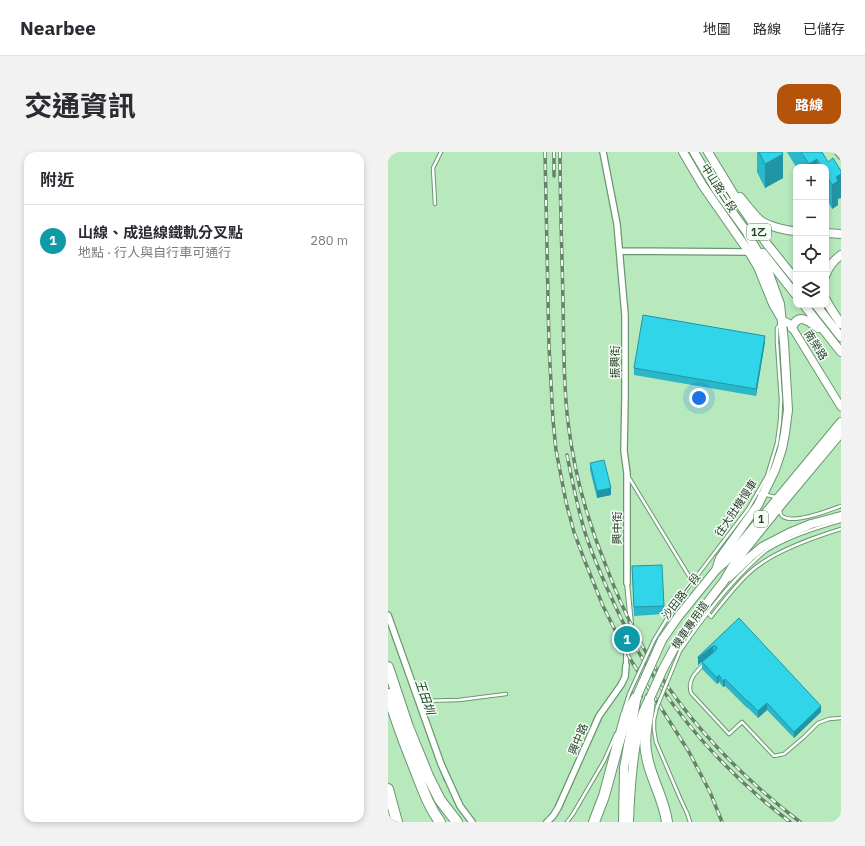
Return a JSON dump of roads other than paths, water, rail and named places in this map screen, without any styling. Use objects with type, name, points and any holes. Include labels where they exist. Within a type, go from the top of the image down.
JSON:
[{"type":"highway","points":[[388,667],[392,694],[410,758],[424,792],[440,822]]},
{"type":"highway","points":[[392,694],[440,800],[457,822]]},
{"type":"highway","points":[[594,822],[604,796],[626,715],[633,695]]},
{"type":"highway","points":[[650,698],[650,709],[646,733],[646,756],[664,805],[667,822]]},
{"type":"highway","points":[[389,793],[397,822]]},
{"type":"main road","name":"中山路三段","points":[[683,152],[703,186],[758,267],[773,304],[782,320]]},
{"type":"main road","name":"中山路三段","points":[[694,152],[717,191],[748,235],[793,291]]},
{"type":"main road","name":"中山路三段","points":[[708,152],[739,203],[767,244],[793,276]]},
{"type":"main road","points":[[726,181],[761,221],[774,227],[793,231]]},
{"type":"main road","points":[[829,233],[841,234]]},
{"type":"main road","points":[[716,570],[720,558],[758,505],[760,493],[775,470],[782,449],[788,410],[780,304],[766,268],[748,235]]},
{"type":"main road","points":[[827,272],[834,260],[841,256]]},
{"type":"main road","points":[[829,305],[841,324]]},
{"type":"main road","points":[[806,308],[841,352]]},
{"type":"main road","points":[[818,308],[841,337]]},
{"type":"main road","points":[[792,328],[794,322],[797,320],[808,321],[830,338]]},
{"type":"main road","name":"沙田路一段","points":[[623,822],[624,768],[633,695],[658,640],[806,466],[841,421]]},
{"type":"main road","name":"沙田路一段","points":[[629,822],[630,784],[640,722],[645,707],[677,643],[724,581],[735,562],[780,506],[806,466],[841,433]]},
{"type":"main road","name":"沙田路一段","points":[[724,581],[762,547],[789,533],[811,524],[841,516]]},
{"type":"street","name":"振興街","points":[[603,152],[617,224],[625,315],[624,451],[626,473]]},
{"type":"street","points":[[838,152],[841,156]]},
{"type":"street","points":[[620,251],[749,252]]},
{"type":"street","name":"南榮路","points":[[782,320],[790,324],[841,407]]},
{"type":"street","name":"興中街","points":[[626,473],[627,583]]},
{"type":"street","points":[[626,665],[626,644],[631,624],[627,583]]},
{"type":"street","points":[[388,615],[442,764],[460,806],[472,822]]},
{"type":"street","name":"興中路","points":[[547,822],[558,808],[599,716],[621,685],[625,677],[626,665]]},
{"type":"lane","points":[[435,204],[434,168],[441,152]]},
{"type":"lane","points":[[829,273],[835,262],[841,256]]},
{"type":"lane","points":[[829,302],[841,321]]},
{"type":"lane","points":[[760,493],[775,497],[806,466]]},
{"type":"lane","points":[[626,473],[690,576]]},
{"type":"lane","name":"往大肚機慢車","points":[[658,640],[674,607],[760,493]]},
{"type":"lane","points":[[780,506],[782,516],[785,518],[795,519],[806,518],[841,506]]},
{"type":"lane","name":"機車專用道","points":[[690,822],[656,742],[654,730],[654,720],[657,707],[680,651],[710,609],[732,583],[766,551],[797,535],[841,521]]},
{"type":"lane","points":[[709,614],[711,617],[731,592],[750,572],[764,562],[779,553],[814,537],[841,529]]},
{"type":"lane","points":[[708,660],[696,671],[690,680],[690,693],[729,734],[742,722],[774,756],[784,754],[818,723],[829,719],[841,718]]},
{"type":"lane","points":[[419,702],[459,700],[506,694]]},
{"type":"lane","points":[[623,714],[633,695]]},
{"type":"lane","points":[[567,822],[604,761],[614,741],[618,727]]},
{"type":"waterway","name":"王田圳","points":[[441,770],[445,781]]},
{"type":"railway","points":[[545,152],[549,346],[553,420],[556,450],[566,502],[574,532],[603,606],[632,662],[689,752],[710,792],[722,822]]},
{"type":"railway","points":[[554,152],[554,176]]},
{"type":"railway","points":[[560,152],[566,407],[574,459],[582,496],[599,549],[638,638],[653,665],[671,691],[709,739],[730,761],[776,803],[800,822]]},
{"type":"railway","points":[[567,455],[586,537],[624,625],[650,671],[667,696],[704,742],[745,784],[790,822]]},
{"type":"place","name":"山線、成追線鐵軌分叉點","points":[[627,639]]}]
